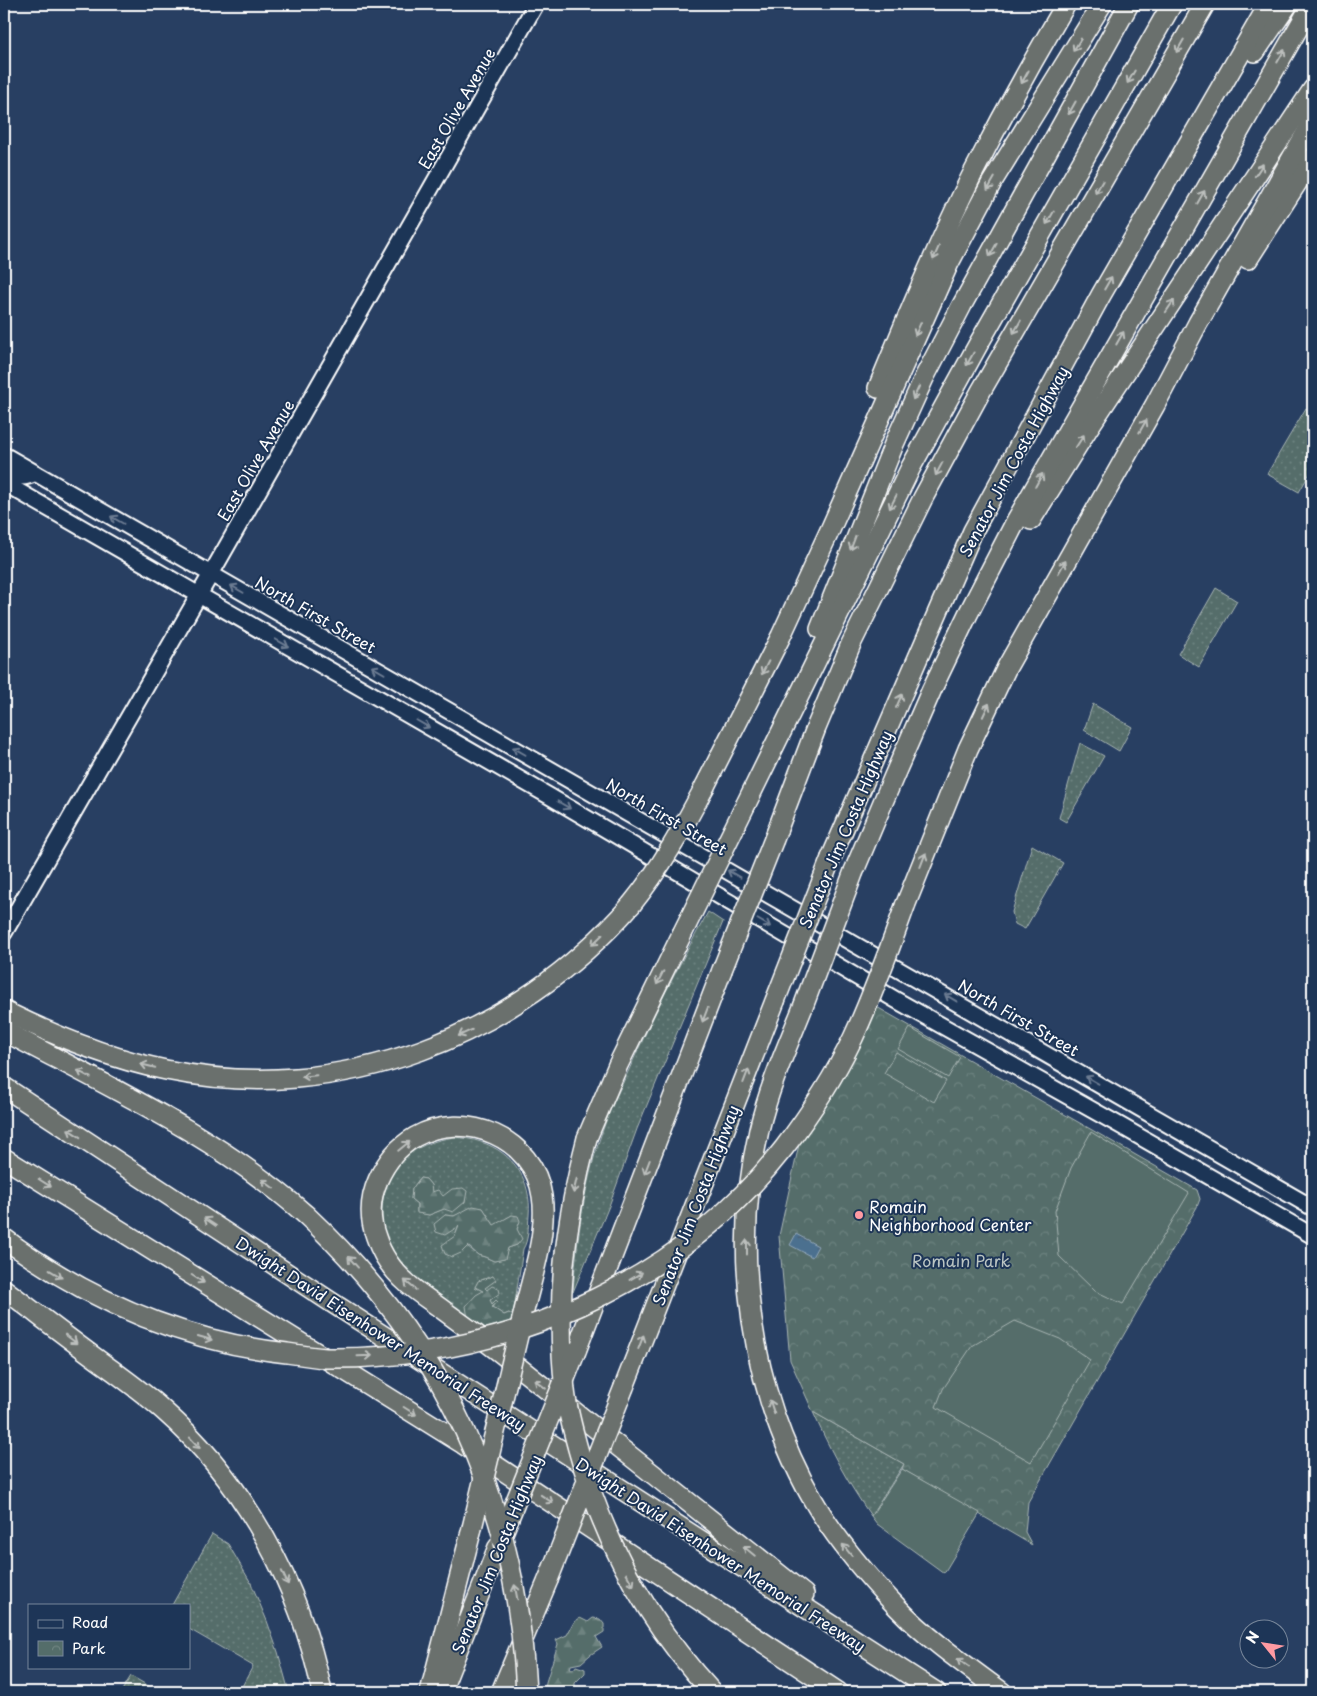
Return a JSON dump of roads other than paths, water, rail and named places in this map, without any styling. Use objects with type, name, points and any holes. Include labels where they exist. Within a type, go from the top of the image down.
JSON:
[{"type":"highway","points":[[781,636],[851,454],[947,228],[997,127],[1066,4]]},
{"type":"highway","points":[[8,1023],[166,1070],[208,1076],[253,1079],[311,1076],[341,1072],[389,1061],[426,1049],[474,1029],[533,994],[580,957],[631,905],[671,849],[781,636],[830,530],[932,296],[958,245],[992,182],[1102,4]]},
{"type":"highway","points":[[791,710],[860,527],[894,444],[924,378],[962,305],[1129,4]]},
{"type":"highway","points":[[712,1692],[672,1646],[626,1573],[605,1527],[584,1471],[575,1437],[565,1392],[560,1337],[561,1289],[569,1217],[587,1138],[618,1065],[791,710],[838,618],[883,521],[979,343],[1172,4]]},
{"type":"highway","name":"Senator Jim Costa Highway","points":[[441,1692],[576,1351],[816,728],[851,644],[923,498],[981,390],[1204,4]]},
{"type":"highway","name":"Senator Jim Costa Highway","points":[[501,1692],[548,1580],[831,858],[973,531],[1101,295],[1270,4]]},
{"type":"highway","points":[[1173,170],[1288,4]]},
{"type":"highway","points":[[1002,1692],[936,1643],[872,1581],[844,1547],[813,1500],[799,1473],[780,1429],[768,1392],[754,1334],[746,1246],[747,1217],[754,1158],[777,1072],[854,872],[944,663],[1016,521],[1312,4]]},
{"type":"highway","points":[[854,872],[936,709],[983,609],[1021,536],[1089,427],[1313,89]]},
{"type":"highway","points":[[10,1242],[45,1267],[80,1288],[130,1312],[177,1330],[209,1339],[268,1351],[324,1358],[418,1352],[454,1347],[532,1326],[600,1296],[653,1266],[702,1230],[762,1173],[801,1125],[837,1069],[868,1003],[964,758],[1007,666],[1313,121]]},
{"type":"highway","points":[[1155,405],[1313,158]]},
{"type":"highway","points":[[8,1023],[208,1142],[255,1174],[306,1215],[366,1276],[400,1320],[432,1368],[464,1429],[483,1472],[493,1500],[508,1556],[522,1633],[526,1692]]},
{"type":"highway","name":"Dwight David Eisenhower Memorial Freeway","points":[[4,1087],[331,1302],[936,1692]]},
{"type":"highway","points":[[430,1692],[472,1528],[523,1315],[542,1233],[544,1217],[541,1188],[531,1165],[524,1156],[505,1140],[482,1129],[457,1126],[443,1127],[414,1137],[402,1146],[391,1157],[375,1186],[372,1219],[375,1234],[385,1258],[395,1271],[409,1285],[490,1344],[883,1657]]},
{"type":"highway","points":[[4,1158],[463,1444],[838,1692]]},
{"type":"highway","points":[[4,1289],[164,1411],[222,1473],[251,1514],[271,1549],[297,1605],[322,1692]]},
{"type":"main road","name":"East Olive Avenue","points":[[4,932],[199,595],[536,4]]},
{"type":"main road","name":"North First Street","points":[[4,454],[1313,1208]]},
{"type":"main road","points":[[4,471],[20,478],[26,478],[35,473]]},
{"type":"main road","points":[[4,484],[558,801],[896,1000],[1313,1236]]},
{"type":"water","points":[[796,1234],[818,1246],[812,1257],[790,1245]]},
{"type":"place","name":"Romain Neighborhood Center","points":[[859,1215]]},
{"type":"park label","name":"Romain Park","points":[[961,1260]]}]
